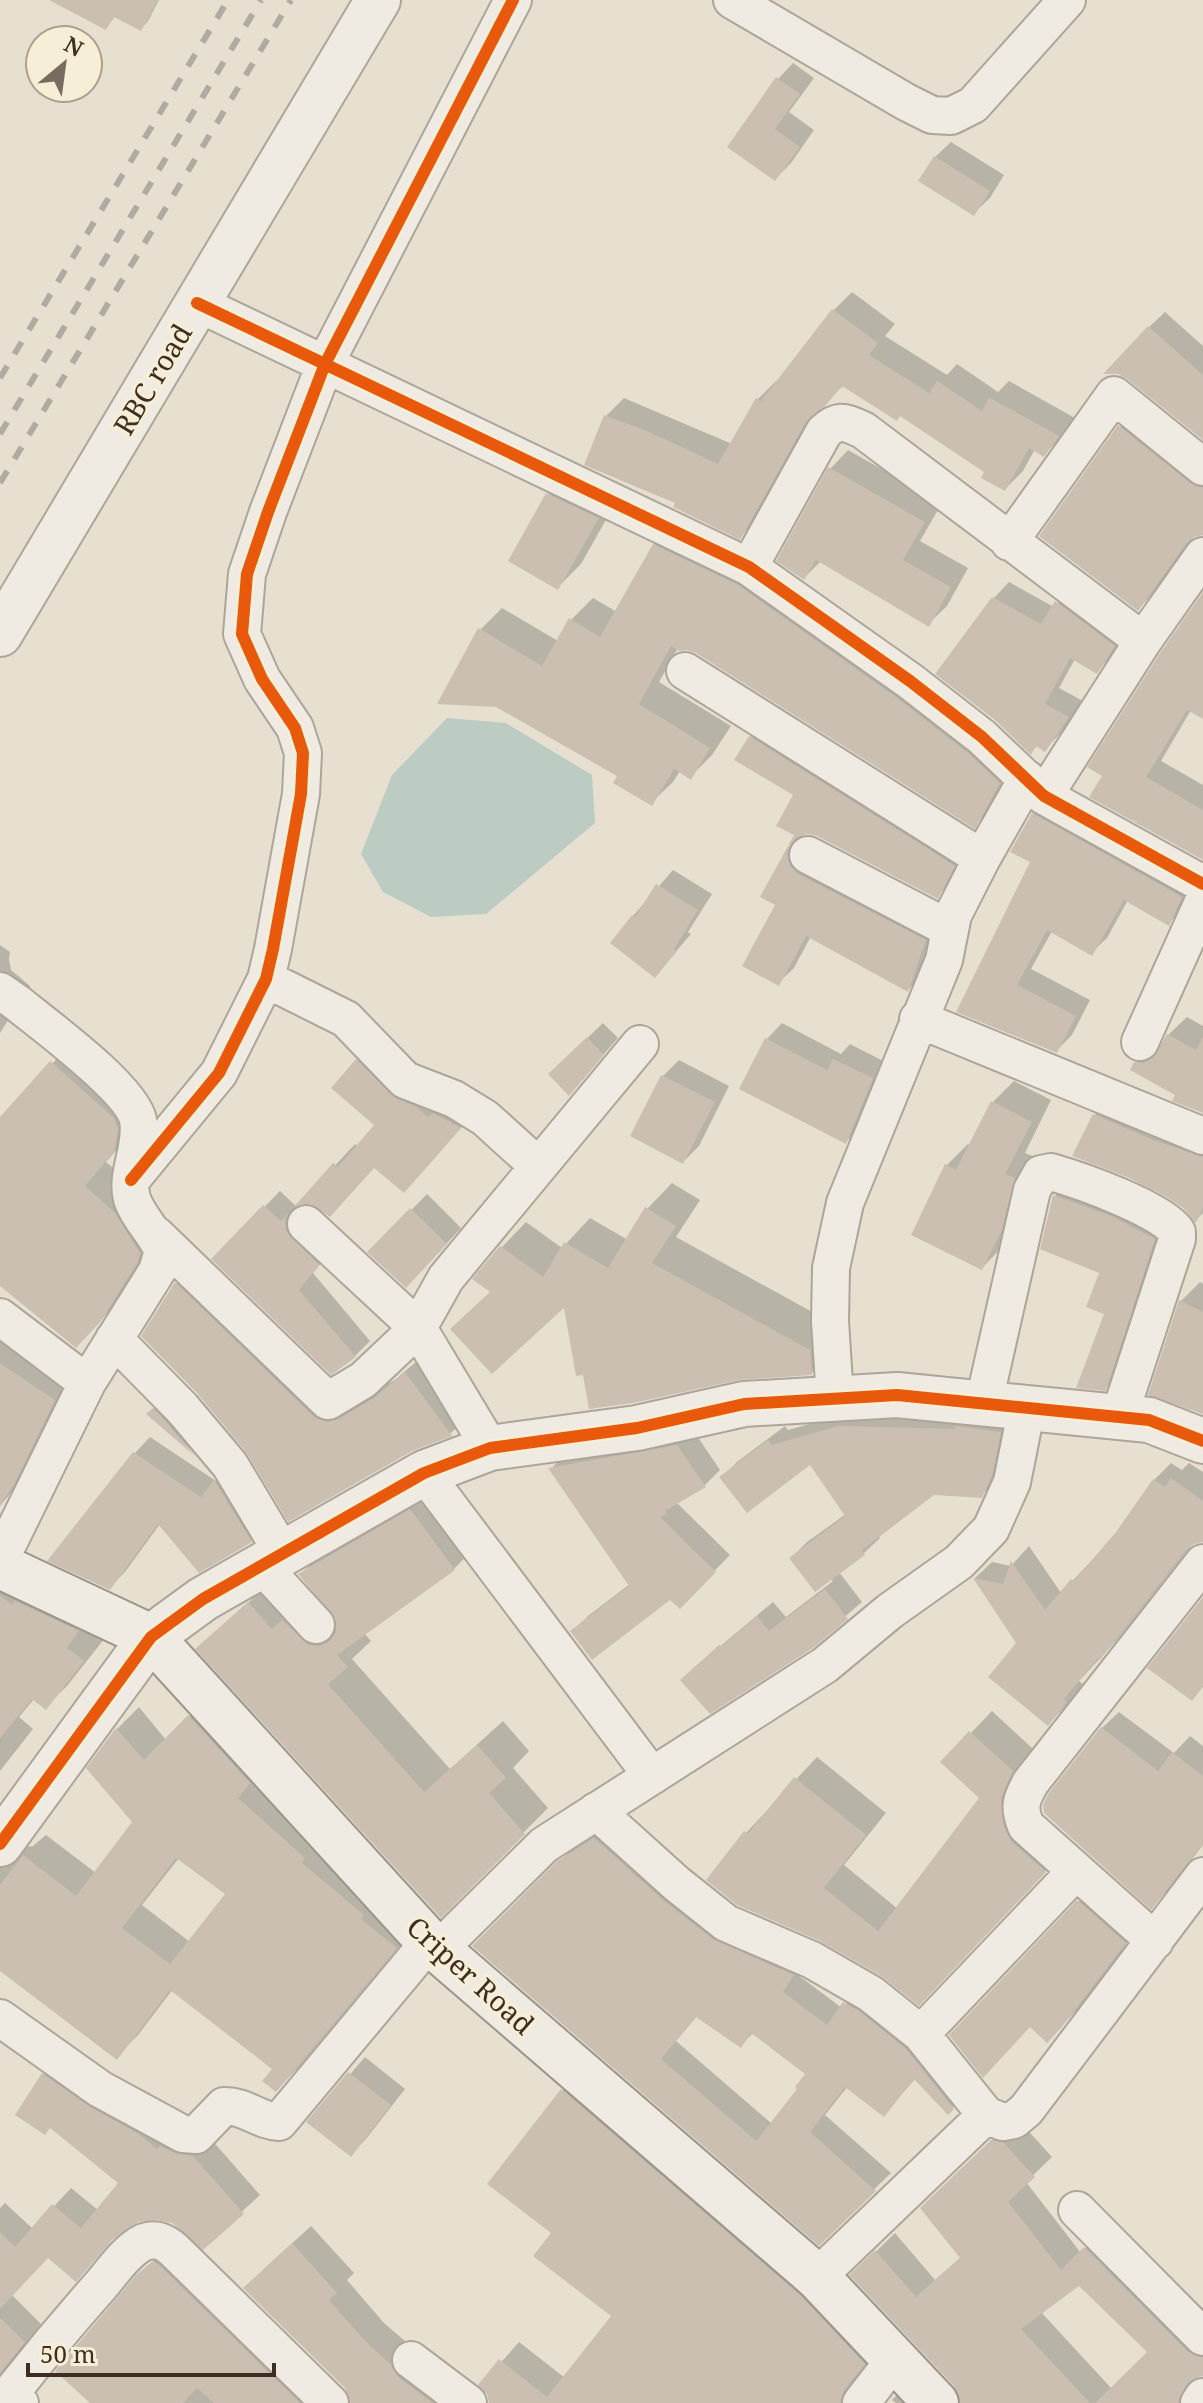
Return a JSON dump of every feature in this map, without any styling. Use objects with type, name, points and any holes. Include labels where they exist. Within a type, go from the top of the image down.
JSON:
[{"type":"street","name":"RBC road","points":[[0,634],[378,0]]},
{"type":"street","points":[[131,1180],[219,1073],[266,979],[301,794],[303,753],[295,728],[262,679],[242,634],[247,574],[325,364],[513,0]]},
{"type":"street","points":[[732,0],[906,102],[932,115],[951,116],[973,105],[1067,0]]},
{"type":"street","points":[[197,303],[749,567],[910,681],[982,737],[1035,788],[1203,884]]},
{"type":"street","points":[[1009,542],[1114,395],[1203,467]]},
{"type":"street","points":[[749,567],[824,432],[833,423],[845,422],[863,430],[1143,641]]},
{"type":"street","points":[[835,1399],[830,1321],[831,1268],[842,1216],[944,960],[953,915],[982,858],[1203,556]]},
{"type":"street","points":[[685,671],[982,858]]},
{"type":"street","points":[[808,855],[950,929]]},
{"type":"street","points":[[1140,1042],[1203,902]]},
{"type":"street","points":[[266,979],[346,1019],[405,1080],[454,1099],[485,1118],[538,1166]]},
{"type":"street","points":[[5,1008],[108,1079],[131,1102],[138,1120],[139,1143],[131,1180],[132,1197],[141,1219],[328,1401],[363,1380],[418,1328],[446,1278],[640,1044]]},
{"type":"street","points":[[918,1019],[1203,1136]]},
{"type":"street","points":[[984,1402],[1032,1190],[1041,1174],[1051,1172],[1164,1218],[1177,1232],[1119,1417]]},
{"type":"street","points":[[306,1224],[418,1328],[490,1448]]},
{"type":"street","points":[[0,1560],[87,1383],[157,1271],[163,1251],[156,1235]]},
{"type":"street","points":[[0,1317],[87,1383]]},
{"type":"street","points":[[114,1339],[182,1408],[230,1465],[271,1558],[316,1625]]},
{"type":"street","points":[[0,1844],[151,1637],[203,1599],[271,1558],[424,1473],[490,1448],[637,1428],[744,1404],[897,1395],[1149,1420],[1203,1441]]},
{"type":"street","points":[[0,2018],[100,2089],[183,2134],[196,2135],[224,2106],[234,2105],[272,2122],[279,2122],[433,1946],[544,1845],[825,1665],[890,1611],[959,1562],[991,1529],[1012,1482],[1027,1407]]},
{"type":"street","points":[[424,1473],[652,1776]]},
{"type":"street","points":[[1155,1941],[1026,1826],[1019,1810],[1021,1799],[1050,1756],[1203,1563]]},
{"type":"street","name":"Criper Road","points":[[0,1566],[151,1637],[433,1946],[817,2277],[936,2403]]},
{"type":"street","points":[[596,1811],[677,1884],[726,1923],[812,1960],[871,1994],[921,2034],[986,2115],[1003,2122],[1014,2120],[1026,2110],[1203,1876]]},
{"type":"street","points":[[921,2034],[1076,1871]]},
{"type":"street","points":[[817,2277],[986,2115]]},
{"type":"street","points":[[1077,2210],[1203,2337]]},
{"type":"street","points":[[10,2400],[121,2262],[135,2248],[153,2240],[162,2241],[170,2247],[330,2403]]},
{"type":"street","points":[[861,2403],[895,2359]]},
{"type":"street","points":[[411,2360],[468,2403]]},
{"type":"street","points":[[1199,2403],[1203,2397]]},
{"type":"shaded area","points":[[447,718],[506,723],[592,775],[595,823],[486,914],[431,917],[383,892],[361,854],[392,775]]},
{"type":"building","points":[[49,0],[158,0],[141,31],[114,17],[106,30],[104,24],[95,24]]},
{"type":"building","points":[[776,77],[800,94],[775,129],[800,147],[775,181],[727,147]]},
{"type":"building","points":[[934,156],[990,191],[974,216],[918,181]]},
{"type":"building","points":[[832,309],[878,343],[869,355],[929,393],[937,381],[982,411],[989,398],[1059,436],[1044,457],[1029,448],[1005,491],[981,478],[984,472],[900,416],[897,421],[842,386],[806,422],[740,540],[673,507],[675,503],[584,465],[604,415],[718,464],[756,398],[761,401]]},
{"type":"building","points":[[1148,326],[1203,375],[1203,440],[1127,379],[1118,374],[1103,374]]},
{"type":"building","points":[[1118,425],[1190,483],[1203,488],[1203,535],[1194,537],[1186,544],[1138,611],[1039,536]]},
{"type":"building","points":[[828,467],[925,522],[903,560],[951,587],[929,627],[816,560],[804,580],[776,561]]},
{"type":"building","points":[[546,493],[599,518],[558,590],[508,561]]},
{"type":"building","points":[[653,544],[738,585],[897,698],[968,753],[1000,783],[975,829],[696,653],[679,651],[671,646],[639,704],[710,748],[691,780],[674,769],[652,806],[613,783],[617,776],[496,707],[437,704],[478,628],[542,666],[569,618],[600,637]]},
{"type":"building","points":[[1203,592],[1203,719],[1187,710],[1146,777],[1203,810],[1203,860],[1089,797],[1102,776],[1087,767]]},
{"type":"building","points":[[992,597],[1041,624],[1055,601],[1115,646],[1097,674],[1070,658],[1045,704],[1069,717],[1045,752],[1036,746],[1031,755],[995,720],[935,674]]},
{"type":"building","points":[[749,736],[955,866],[938,899],[817,836],[808,834],[797,837],[789,846],[787,855],[790,866],[798,874],[926,940],[908,992],[806,936],[779,986],[742,966],[775,905],[760,897],[794,835],[776,826],[793,795],[734,760]]},
{"type":"building","points":[[1032,813],[1182,897],[1169,926],[1124,900],[1092,956],[1047,930],[1017,985],[1076,1016],[1057,1053],[956,1012],[1030,862],[1010,852]]},
{"type":"building","points":[[656,884],[698,910],[674,949],[677,951],[655,978],[610,943],[632,915],[635,917]]},
{"type":"building","points":[[1167,1034],[1196,1050],[1203,1037],[1203,1113],[1172,1101],[1175,1095],[1130,1070],[1134,1062],[1143,1063],[1153,1058]]},
{"type":"building","points":[[587,1037],[604,1055],[569,1096],[548,1074]]},
{"type":"building","points":[[765,1038],[827,1070],[833,1059],[873,1078],[846,1144],[739,1089]]},
{"type":"building","points":[[356,1059],[397,1099],[415,1106],[428,1117],[433,1113],[461,1128],[404,1193],[374,1168],[330,1217],[311,1204],[293,1208],[333,1163],[338,1167],[374,1125],[331,1088]]},
{"type":"building","points":[[50,1061],[114,1118],[118,1130],[114,1152],[85,1186],[115,1213],[140,1253],[138,1262],[101,1321],[76,1348],[0,1286],[0,1117]]},
{"type":"building","points":[[661,1075],[715,1102],[683,1164],[630,1136]]},
{"type":"building","points":[[991,1101],[1032,1122],[1005,1174],[1015,1178],[1001,1232],[982,1270],[911,1235],[945,1164],[956,1170]]},
{"type":"building","points":[[1093,1114],[1203,1157],[1203,1208],[1196,1223],[1183,1208],[1165,1196],[1127,1177],[1072,1156]]},
{"type":"building","points":[[1053,1195],[1111,1216],[1155,1239],[1106,1391],[1076,1388],[1104,1314],[1086,1307],[1099,1273],[1040,1249]]},
{"type":"building","points":[[263,1205],[281,1221],[289,1212],[285,1220],[286,1231],[319,1265],[299,1290],[356,1357],[331,1375],[211,1259]]},
{"type":"building","points":[[645,1207],[676,1226],[652,1263],[810,1350],[812,1375],[739,1380],[633,1403],[589,1409],[583,1375],[576,1376],[564,1308],[492,1374],[450,1329],[490,1292],[472,1279],[500,1246],[543,1277],[564,1242],[608,1268]]},
{"type":"building","points":[[410,1208],[447,1244],[406,1288],[367,1252]]},
{"type":"building","points":[[175,1282],[314,1417],[327,1422],[339,1419],[374,1398],[405,1372],[452,1436],[412,1451],[288,1522],[246,1452],[197,1393],[141,1336]]},
{"type":"building","points":[[1179,1300],[1203,1312],[1203,1414],[1148,1395]]},
{"type":"building","points":[[0,1363],[55,1400],[14,1485],[0,1505]]},
{"type":"building","points":[[153,1408],[166,1422],[196,1457],[146,1414]]},
{"type":"building","points":[[838,1426],[955,1429],[955,1426],[1001,1432],[992,1476],[982,1498],[934,1495],[862,1550],[865,1555],[815,1592],[789,1558],[845,1516],[810,1465],[747,1513],[719,1477],[768,1440],[772,1445]]},
{"type":"building","points":[[677,1445],[706,1487],[660,1517],[716,1572],[680,1609],[670,1600],[592,1660],[570,1631],[629,1586],[548,1468]]},
{"type":"building","points":[[133,1452],[201,1497],[214,1480],[252,1542],[199,1573],[158,1524],[110,1590],[47,1561]]},
{"type":"building","points":[[1171,1478],[1203,1501],[1203,1542],[1186,1550],[1100,1660],[1098,1658],[1064,1699],[1067,1702],[1048,1726],[988,1677],[1016,1643],[973,1578],[1003,1584],[1011,1561],[1045,1610],[1116,1532],[1153,1479],[1165,1487]]},
{"type":"building","points":[[410,1509],[455,1570],[337,1655],[348,1667],[328,1684],[424,1792],[477,1745],[506,1778],[489,1793],[525,1834],[441,1918],[195,1649],[248,1602],[272,1629],[282,1620],[309,1645],[320,1646],[330,1641],[336,1632],[336,1620],[298,1574]]},
{"type":"building","points":[[825,1589],[848,1619],[813,1648],[710,1714],[680,1680],[757,1616],[769,1631]]},
{"type":"building","points":[[0,1595],[12,1605],[15,1601],[79,1631],[67,1648],[84,1661],[46,1710],[32,1699],[0,1738]]},
{"type":"building","points":[[1203,1597],[1203,1687],[1192,1701],[1147,1668]]},
{"type":"building","points":[[188,1715],[250,1783],[238,1798],[305,1858],[302,1863],[364,1915],[361,1919],[397,1948],[276,2092],[262,2081],[272,2069],[170,1990],[117,2060],[0,1971],[0,1885],[23,1855],[76,1896],[132,1822],[86,1768],[116,1728],[144,1760]],"holes":[[[176,1858],[225,1894],[170,1964],[122,1928]]]},
{"type":"building","points":[[1101,1727],[1158,1771],[1172,1752],[1203,1776],[1203,1844],[1151,1910],[1044,1813],[1043,1805],[1048,1794]]},
{"type":"building","points":[[969,1731],[1013,1771],[1001,1798],[1004,1827],[1012,1842],[1046,1872],[919,2006],[881,1976],[820,1941],[737,1905],[706,1880],[744,1831],[748,1834],[794,1777],[866,1835],[824,1888],[878,1931],[979,1798],[940,1762]]},
{"type":"building","points":[[594,1838],[663,1900],[713,1939],[794,1975],[783,1992],[827,2025],[843,2002],[859,2011],[906,2049],[954,2109],[948,2115],[914,2079],[884,2117],[845,2087],[810,2132],[876,2191],[819,2246],[472,1946],[557,1861]],"holes":[[[696,2017],[741,2048],[751,2033],[805,2074],[795,2087],[797,2089],[755,2140],[661,2059]]]},
{"type":"building","points":[[1077,1900],[1126,1943],[1047,2043],[1030,2027],[983,2078],[949,2035]]},
{"type":"building","points":[[348,2072],[391,2105],[351,2157],[306,2122]]},
{"type":"building","points":[[42,2073],[157,2149],[160,2146],[174,2153],[193,2156],[244,2214],[203,2250],[172,2223],[156,2220],[138,2222],[112,2240],[76,2282],[48,2258],[0,2309],[0,2232],[15,2247],[52,2204],[81,2228],[118,2183],[50,2128],[45,2135],[15,2115]]},
{"type":"building","points":[[561,2089],[800,2295],[865,2364],[844,2390],[840,2403],[489,2403],[487,2394],[478,2385],[499,2359],[547,2397],[611,2316],[533,2256],[551,2233],[487,2184]]},
{"type":"building","points":[[991,2140],[1003,2142],[1035,2177],[1008,2202],[1061,2270],[1084,2247],[1188,2352],[1203,2357],[1203,2376],[1186,2385],[1178,2403],[1095,2403],[1147,2352],[1079,2286],[1021,2329],[1090,2403],[960,2403],[954,2386],[849,2275],[875,2250],[916,2297],[960,2258],[920,2208]]},
{"type":"building","points":[[292,2243],[337,2293],[329,2300],[365,2341],[391,2365],[398,2377],[433,2403],[350,2403],[345,2388],[243,2288]]},
{"type":"building","points":[[153,2261],[300,2403],[214,2403],[197,2388],[183,2403],[90,2403],[55,2371],[136,2275]]},
{"type":"building","points":[[0,2318],[25,2342],[0,2373]]},
{"type":"railway","points":[[0,378],[228,0]]},
{"type":"railway","points":[[0,434],[261,0]]},
{"type":"railway","points":[[0,483],[291,0]]},
{"type":"cycle path","points":[[131,1180],[219,1073],[266,979],[273,949],[301,794],[303,753],[295,728],[262,679],[242,634],[247,574],[325,364],[513,0]]},
{"type":"cycle path","points":[[197,303],[749,567],[910,681],[982,737],[1044,796],[1203,884]]},
{"type":"cycle path","points":[[0,1844],[151,1637],[203,1599],[424,1473],[490,1448],[637,1428],[744,1404],[897,1395],[1149,1420],[1203,1441]]}]
